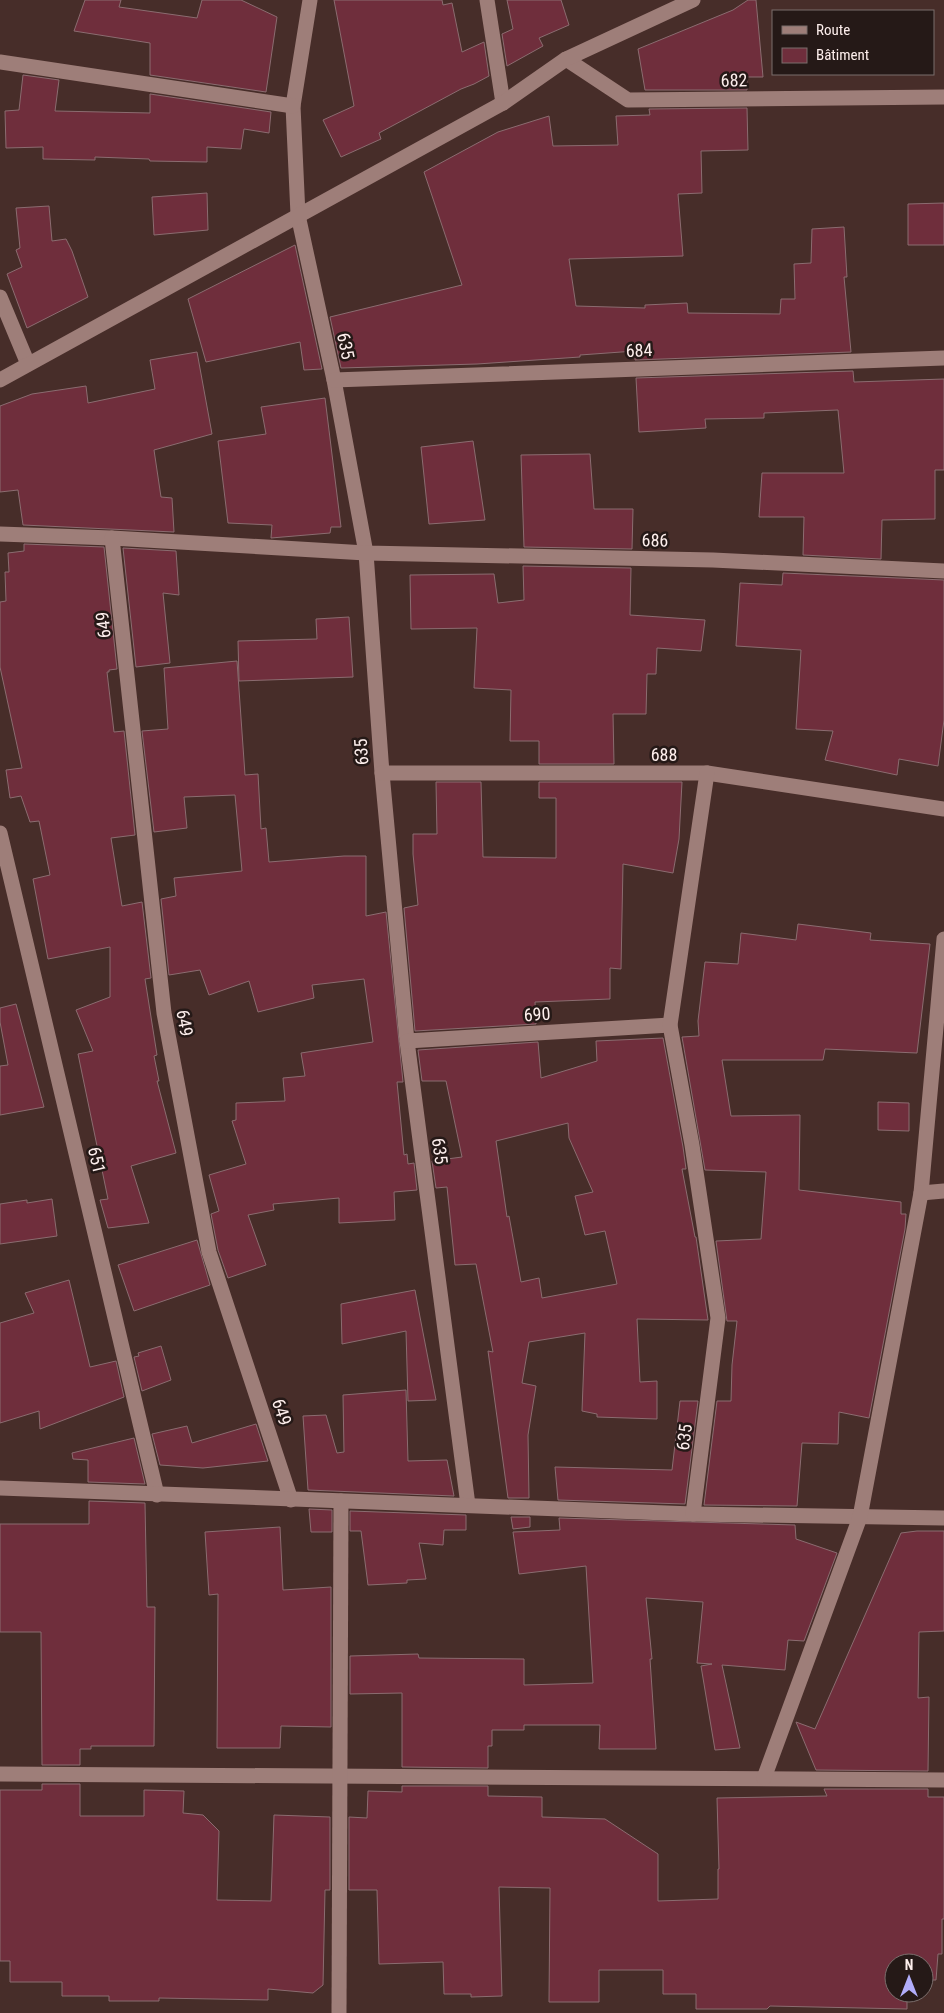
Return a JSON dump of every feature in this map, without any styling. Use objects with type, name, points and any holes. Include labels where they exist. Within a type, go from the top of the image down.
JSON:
[{"type":"street","name":"635","points":[[310,0],[293,106],[298,215],[334,380],[366,553],[382,773],[407,1041],[468,1506]]},
{"type":"street","points":[[487,0],[503,103]]},
{"type":"street","points":[[0,380],[503,103],[566,59],[694,0]]},
{"type":"street","name":"682","points":[[566,59],[628,100],[944,97]]},
{"type":"street","points":[[0,62],[293,106]]},
{"type":"street","points":[[0,297],[28,364]]},
{"type":"street","name":"684","points":[[334,380],[944,358]]},
{"type":"street","name":"686","points":[[0,534],[112,538],[366,553],[713,560],[944,571]]},
{"type":"street","name":"649","points":[[112,538],[166,1023],[209,1252],[291,1500]]},
{"type":"street","name":"688","points":[[382,773],[707,773],[944,808]]},
{"type":"street","name":"635","points":[[693,1514],[718,1318],[692,1145],[670,1025],[707,773]]},
{"type":"street","name":"651","points":[[0,833],[157,1495]]},
{"type":"street","points":[[764,1778],[860,1517],[921,1193],[944,939]]},
{"type":"street","name":"690","points":[[407,1041],[670,1025]]},
{"type":"street","points":[[921,1193],[944,1192]]},
{"type":"street","points":[[0,1488],[693,1514],[944,1518]]},
{"type":"street","points":[[339,2013],[341,1501]]},
{"type":"street","points":[[0,1774],[944,1780]]},
{"type":"building","points":[[85,0],[121,0],[119,7],[197,18],[202,0],[241,0],[277,17],[266,92],[150,75],[150,43],[74,31]]},
{"type":"building","points":[[334,0],[442,0],[443,5],[452,3],[462,52],[484,42],[489,76],[379,133],[381,139],[341,157],[323,120],[354,106]]},
{"type":"building","points":[[507,0],[561,0],[569,25],[539,38],[543,46],[507,66],[502,34],[513,29]]},
{"type":"building","points":[[748,0],[756,0],[763,77],[747,77],[747,90],[645,90],[638,49],[733,10]]},
{"type":"building","points":[[23,75],[59,80],[55,111],[150,113],[150,94],[271,112],[269,133],[244,129],[241,149],[207,147],[207,162],[150,161],[149,159],[95,157],[95,160],[43,159],[43,147],[6,148],[5,111],[19,110]]},
{"type":"building","points":[[747,108],[748,150],[701,151],[702,193],[678,194],[683,256],[569,259],[576,306],[645,308],[645,305],[687,303],[688,313],[780,314],[781,299],[795,299],[794,264],[811,263],[812,229],[844,227],[847,277],[844,277],[851,352],[635,360],[635,351],[477,364],[341,368],[330,317],[462,285],[424,172],[498,132],[549,116],[553,146],[618,145],[616,116],[650,115],[649,109]]},
{"type":"building","points":[[207,193],[208,230],[154,235],[152,197]]},
{"type":"building","points":[[944,203],[944,245],[908,245],[908,204]]},
{"type":"building","points":[[49,206],[52,241],[66,239],[88,297],[27,328],[7,274],[22,267],[16,250],[20,248],[16,208]]},
{"type":"building","points":[[295,245],[322,369],[304,370],[300,342],[206,362],[188,299]]},
{"type":"building","points":[[197,352],[212,434],[154,450],[161,497],[172,498],[174,532],[23,525],[18,490],[0,492],[0,406],[32,394],[86,386],[88,403],[155,389],[150,360]]},
{"type":"building","points":[[853,371],[854,382],[944,379],[944,470],[935,470],[935,519],[882,520],[881,559],[803,555],[804,517],[759,517],[762,473],[844,473],[838,410],[764,413],[764,418],[705,419],[706,428],[639,432],[636,378]]},
{"type":"building","points":[[325,398],[341,527],[331,527],[330,533],[271,538],[272,525],[228,523],[218,441],[266,434],[261,407]]},
{"type":"building","points":[[473,441],[485,520],[429,524],[421,447]]},
{"type":"building","points":[[590,454],[594,509],[633,509],[632,549],[524,547],[521,455]]},
{"type":"building","points":[[24,544],[104,547],[117,669],[107,672],[114,732],[124,731],[135,835],[111,838],[122,906],[142,902],[151,978],[145,979],[157,1055],[154,1056],[159,1081],[157,1081],[176,1153],[131,1166],[149,1223],[108,1228],[100,1200],[108,1199],[78,1054],[93,1051],[76,1010],[110,997],[110,947],[48,959],[33,879],[50,875],[39,821],[30,822],[21,796],[10,798],[6,770],[22,768],[0,667],[0,602],[6,601],[5,572],[9,572],[8,553],[24,551]]},
{"type":"building","points":[[123,548],[176,551],[179,595],[163,593],[170,663],[136,667]]},
{"type":"building","points":[[523,566],[631,568],[630,615],[705,620],[701,651],[657,648],[656,674],[647,674],[646,714],[613,714],[614,764],[539,764],[539,741],[510,741],[511,690],[474,688],[477,628],[411,629],[410,575],[494,574],[498,603],[524,600]]},
{"type":"building","points":[[783,573],[944,580],[944,720],[938,766],[899,759],[897,775],[825,760],[833,731],[796,729],[801,650],[736,646],[740,583],[782,585]]},
{"type":"building","points":[[349,617],[353,677],[239,681],[238,641],[317,639],[316,619]]},
{"type":"building","points":[[237,661],[245,775],[258,774],[261,829],[266,828],[269,862],[366,856],[366,916],[386,912],[403,1082],[397,1082],[404,1155],[407,1154],[408,1164],[414,1163],[417,1190],[394,1192],[395,1220],[339,1223],[339,1198],[273,1204],[274,1210],[248,1215],[266,1265],[228,1278],[218,1250],[211,1214],[219,1211],[209,1175],[246,1164],[232,1121],[236,1120],[236,1103],[285,1101],[283,1078],[305,1076],[301,1053],[373,1042],[364,979],[312,985],[314,998],[258,1012],[249,981],[209,995],[200,970],[169,975],[161,899],[176,896],[174,878],[242,871],[235,795],[184,797],[187,828],[154,832],[142,731],[168,729],[164,668]]},
{"type":"building","points":[[436,782],[481,782],[483,857],[556,858],[556,798],[539,798],[539,782],[682,782],[679,839],[673,873],[623,864],[621,969],[610,968],[610,999],[535,1002],[536,1024],[415,1031],[404,908],[418,905],[413,834],[437,834]]},
{"type":"building","points":[[798,924],[871,933],[870,940],[930,944],[917,1053],[825,1049],[823,1060],[722,1060],[731,1116],[800,1115],[799,1190],[901,1202],[901,1214],[906,1214],[905,1229],[869,1418],[839,1412],[838,1444],[802,1443],[797,1506],[704,1505],[717,1401],[731,1401],[732,1365],[737,1321],[727,1321],[716,1241],[761,1239],[766,1172],[705,1170],[682,1037],[699,1036],[698,1021],[705,962],[738,964],[741,933],[796,940]]},
{"type":"building","points":[[16,1004],[44,1107],[0,1115],[0,1066],[8,1065],[0,1022],[0,1008]]},
{"type":"building","points":[[663,1038],[683,1147],[686,1169],[682,1169],[696,1237],[708,1320],[637,1319],[640,1382],[657,1381],[657,1419],[597,1417],[597,1414],[582,1411],[585,1333],[529,1342],[522,1383],[536,1386],[528,1435],[529,1498],[508,1498],[488,1351],[493,1352],[476,1264],[455,1265],[447,1187],[436,1188],[432,1161],[462,1157],[446,1081],[422,1081],[418,1050],[538,1042],[541,1078],[597,1061],[596,1041]],"holes":[[[568,1123],[569,1138],[593,1192],[575,1196],[585,1235],[605,1231],[617,1284],[542,1298],[539,1278],[521,1282],[509,1216],[507,1217],[496,1141]]]},
{"type":"building","points":[[878,1102],[909,1103],[909,1131],[878,1130]]},
{"type":"building","points":[[52,1199],[57,1236],[0,1244],[0,1204],[27,1200],[27,1203]]},
{"type":"building","points":[[197,1240],[210,1285],[134,1311],[118,1265]]},
{"type":"building","points":[[69,1280],[90,1367],[116,1361],[124,1397],[40,1429],[39,1411],[0,1423],[0,1323],[34,1313],[25,1293]]},
{"type":"building","points":[[415,1290],[436,1400],[408,1401],[406,1331],[342,1344],[341,1304]]},
{"type":"building","points":[[161,1346],[171,1380],[142,1391],[134,1357],[139,1356],[138,1353]]},
{"type":"building","points":[[406,1390],[408,1461],[447,1460],[454,1496],[308,1490],[303,1416],[326,1415],[337,1453],[344,1452],[343,1395]]},
{"type":"building","points":[[680,1401],[698,1401],[685,1504],[558,1500],[555,1467],[672,1470]]},
{"type":"building","points":[[256,1424],[268,1461],[203,1468],[160,1465],[152,1434],[187,1426],[192,1443]]},
{"type":"building","points":[[134,1438],[145,1484],[88,1482],[88,1460],[73,1459],[72,1453]]},
{"type":"building","points":[[89,1501],[145,1503],[147,1607],[155,1607],[154,1746],[91,1746],[91,1749],[80,1749],[80,1765],[42,1765],[41,1632],[0,1632],[0,1524],[89,1524]]},
{"type":"building","points":[[309,1509],[332,1510],[332,1532],[311,1532]]},
{"type":"building","points":[[350,1511],[466,1515],[466,1530],[444,1530],[443,1545],[419,1543],[426,1579],[407,1580],[407,1583],[368,1585],[361,1531],[350,1531]]},
{"type":"building","points":[[511,1517],[530,1517],[530,1527],[513,1529]]},
{"type":"building","points":[[559,1518],[795,1525],[796,1539],[837,1553],[804,1641],[788,1640],[785,1670],[722,1665],[740,1748],[715,1750],[701,1666],[712,1664],[697,1663],[703,1602],[646,1598],[652,1659],[650,1659],[656,1749],[599,1749],[600,1725],[524,1725],[524,1730],[492,1730],[492,1746],[488,1746],[488,1768],[402,1767],[402,1693],[350,1694],[350,1656],[418,1654],[419,1658],[524,1659],[524,1685],[593,1683],[586,1566],[519,1574],[513,1532],[560,1530]]},
{"type":"building","points":[[280,1527],[283,1590],[331,1587],[331,1727],[281,1726],[280,1748],[217,1748],[218,1594],[209,1595],[205,1532]]},
{"type":"building","points":[[944,1531],[944,1631],[919,1632],[918,1698],[929,1697],[928,1771],[816,1770],[796,1722],[815,1729],[901,1533]]},
{"type":"building","points":[[42,1784],[80,1784],[80,1816],[144,1816],[144,1790],[184,1791],[183,1813],[203,1815],[219,1831],[217,1900],[271,1901],[274,1815],[330,1817],[330,1890],[325,1890],[323,1985],[313,1993],[268,1989],[268,2000],[159,1998],[159,2001],[109,2001],[109,1996],[62,1996],[62,1982],[10,1982],[10,1961],[0,1961],[0,1790],[42,1790]]},
{"type":"building","points":[[402,1786],[488,1786],[488,1796],[542,1797],[542,1817],[605,1819],[658,1854],[658,1901],[718,1899],[717,1798],[827,1796],[824,1789],[928,1789],[928,1797],[944,1797],[944,1919],[942,1919],[942,1954],[938,1954],[936,1980],[934,1980],[934,1953],[884,1953],[884,2003],[907,2003],[907,2009],[770,2006],[767,2009],[696,2009],[696,1994],[663,1994],[663,1970],[599,1970],[599,2002],[549,2002],[550,1888],[499,1887],[502,1996],[471,1997],[471,1994],[444,1994],[443,1962],[379,1964],[377,1890],[349,1890],[349,1817],[367,1818],[368,1791],[402,1792]]}]
